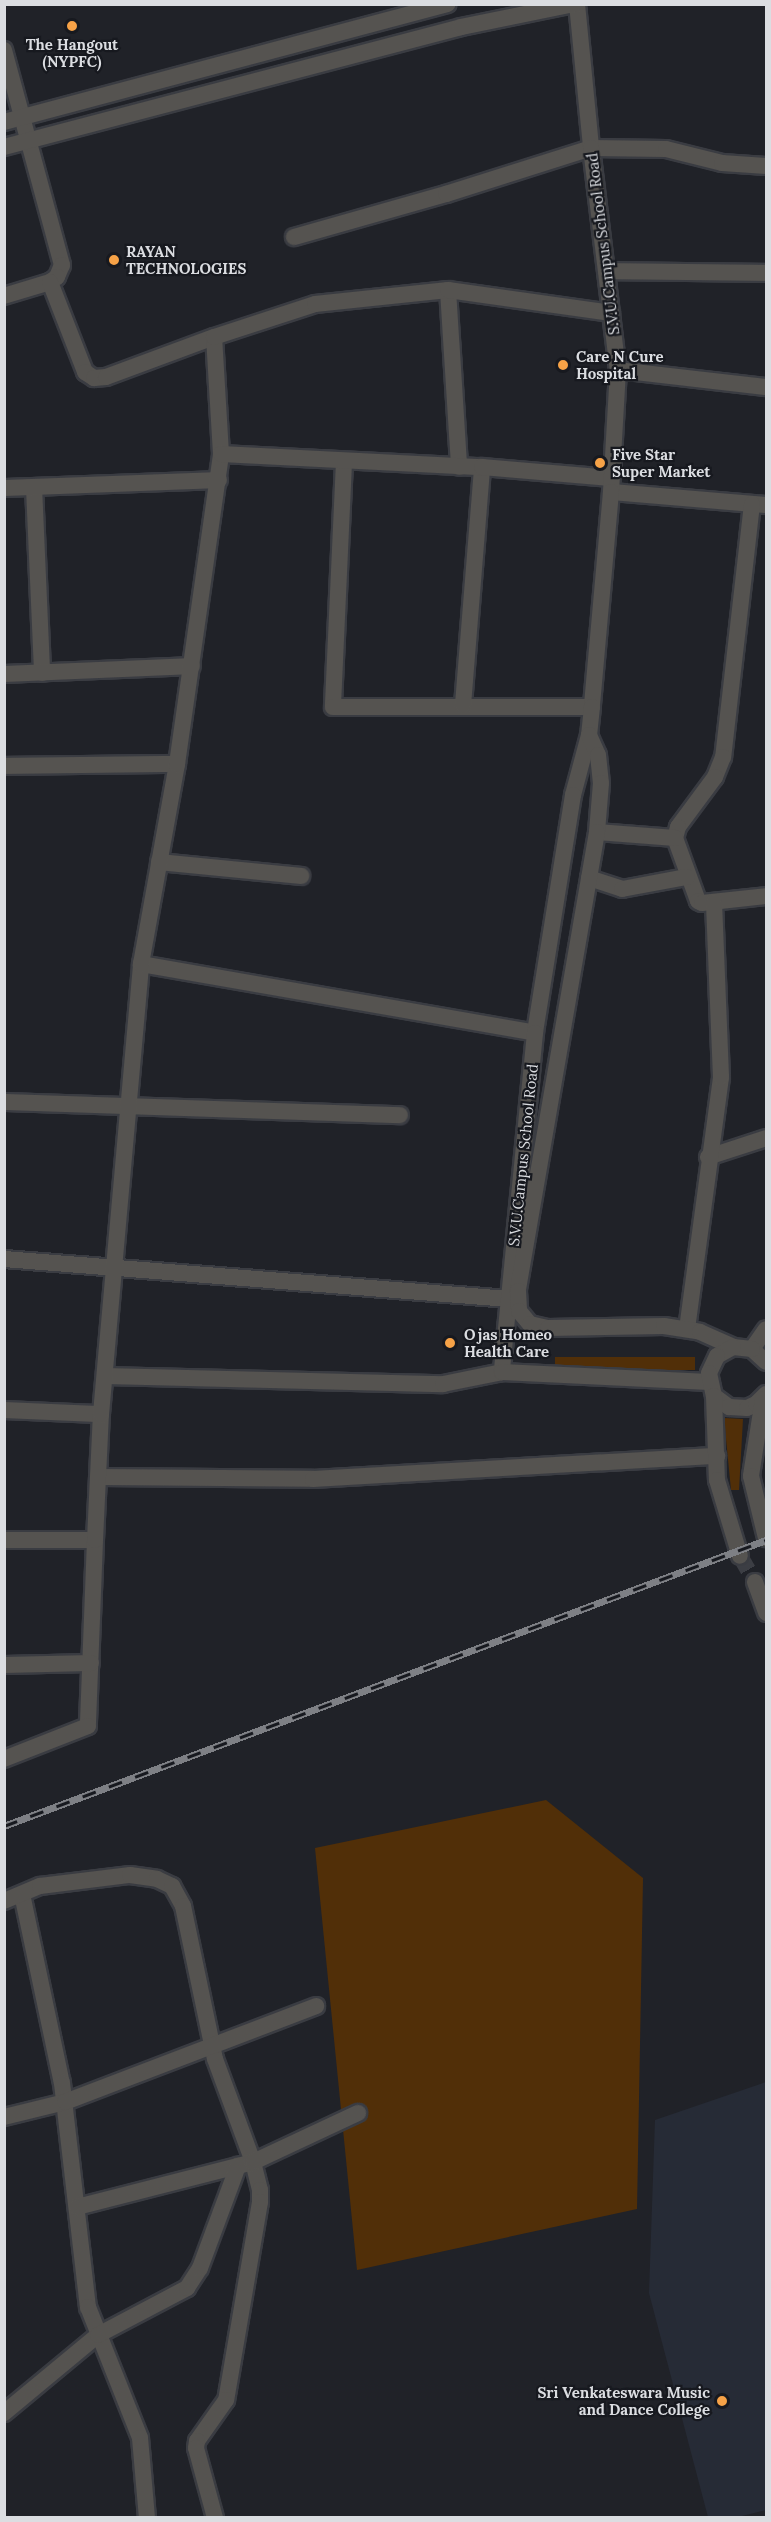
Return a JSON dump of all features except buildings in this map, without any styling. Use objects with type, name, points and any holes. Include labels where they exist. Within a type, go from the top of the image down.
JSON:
[{"type":"street","points":[[4,122],[448,4]]},
{"type":"street","points":[[4,147],[460,27],[576,4]]},
{"type":"street","name":"S.V.U.Campus School Road","points":[[502,1372],[536,1033],[573,795],[589,735],[611,485],[618,370],[576,4]]},
{"type":"street","points":[[4,50],[61,254],[61,271],[50,282],[4,296]]},
{"type":"street","points":[[294,237],[446,194],[591,148],[666,149],[722,163],[766,166]]},
{"type":"street","points":[[606,271],[766,273]]},
{"type":"street","points":[[50,282],[85,372],[94,378],[106,377],[214,337],[315,304],[448,290],[611,313]]},
{"type":"street","points":[[448,290],[459,467]]},
{"type":"street","points":[[4,1759],[88,1726],[101,1414],[112,1269],[141,964],[177,764],[219,480],[221,454],[214,337]]},
{"type":"street","points":[[618,370],[766,387]]},
{"type":"street","points":[[221,454],[482,468],[759,505],[723,757],[715,777],[678,827],[675,838],[687,877],[698,901],[702,903],[766,896]]},
{"type":"street","points":[[344,462],[333,707],[463,705],[592,707]]},
{"type":"street","points":[[463,705],[482,468]]},
{"type":"street","points":[[4,488],[219,480]]},
{"type":"street","points":[[34,487],[42,673]]},
{"type":"street","points":[[4,674],[192,666]]},
{"type":"street","name":"S.V.U.Campus School Road","points":[[589,735],[598,755],[601,783],[597,832],[518,1292],[519,1311],[530,1324],[548,1328],[664,1326],[687,1329],[734,1347],[752,1349]]},
{"type":"street","points":[[4,766],[177,764]]},
{"type":"street","points":[[597,832],[675,838]]},
{"type":"street","points":[[159,862],[301,876]]},
{"type":"street","points":[[589,878],[622,889],[687,877]]},
{"type":"street","points":[[687,1329],[720,1077],[714,902]]},
{"type":"street","points":[[141,964],[536,1033]]},
{"type":"street","points":[[4,1102],[400,1115]]},
{"type":"street","points":[[708,1157],[766,1138]]},
{"type":"street","points":[[4,1259],[508,1299]]},
{"type":"street","points":[[766,1329],[752,1349],[766,1362]]},
{"type":"street","points":[[734,1347],[717,1356],[709,1373],[717,1480],[741,1556]]},
{"type":"street","points":[[105,1376],[443,1384],[502,1372],[711,1389],[729,1407],[738,1409],[747,1408],[765,1396]]},
{"type":"street","points":[[765,1396],[751,1476],[766,1538]]},
{"type":"street","points":[[4,1410],[101,1414]]},
{"type":"street","points":[[99,1477],[313,1479],[717,1456]]},
{"type":"street","points":[[4,1540],[95,1540]]},
{"type":"street","points":[[755,1582],[766,1613]]},
{"type":"street","points":[[4,1665],[91,1663]]},
{"type":"street","points":[[4,1901],[40,1886],[130,1875],[157,1879],[172,1886],[183,1906],[215,2059],[245,2164],[260,2202],[226,2400],[219,2414],[197,2441],[196,2448],[215,2517]]},
{"type":"street","points":[[21,1894],[65,2102],[88,2307],[140,2438],[147,2517]]},
{"type":"street","points":[[4,2117],[65,2102],[316,2006]]},
{"type":"street","points":[[77,2206],[245,2164],[358,2113]]},
{"type":"street","points":[[4,2413],[98,2335],[187,2288],[200,2268],[245,2164]]},
{"type":"shaded area","points":[[555,1357],[695,1357],[695,1370],[555,1370]]},
{"type":"shaded area","points":[[724,1418],[743,1419],[739,1490],[731,1490]]},
{"type":"shaded area","points":[[546,1800],[643,1878],[637,2209],[357,2270],[315,1848]]},
{"type":"shaded area","name":"Sri Venkateswara Music and Dance College","points":[[766,2082],[766,2510],[738,2517],[708,2517],[649,2293],[655,2120]]},
{"type":"tunnel","points":[[740,1556],[755,1582]]},
{"type":"railway","points":[[4,1826],[766,1540]]},
{"type":"place","name":"The Hangout (NYPFC)","points":[[72,26]]},
{"type":"place","name":"RAYAN TECHNOLOGIES","points":[[114,260]]},
{"type":"place","name":"Care N Cure Hospital","points":[[563,365]]},
{"type":"place","name":"Five Star Super Market","points":[[600,463]]},
{"type":"place","name":"Ojas Homeo Health Care","points":[[450,1343]]},
{"type":"place","name":"Sri Venkateswara Music and Dance College","points":[[722,2401]]}]
